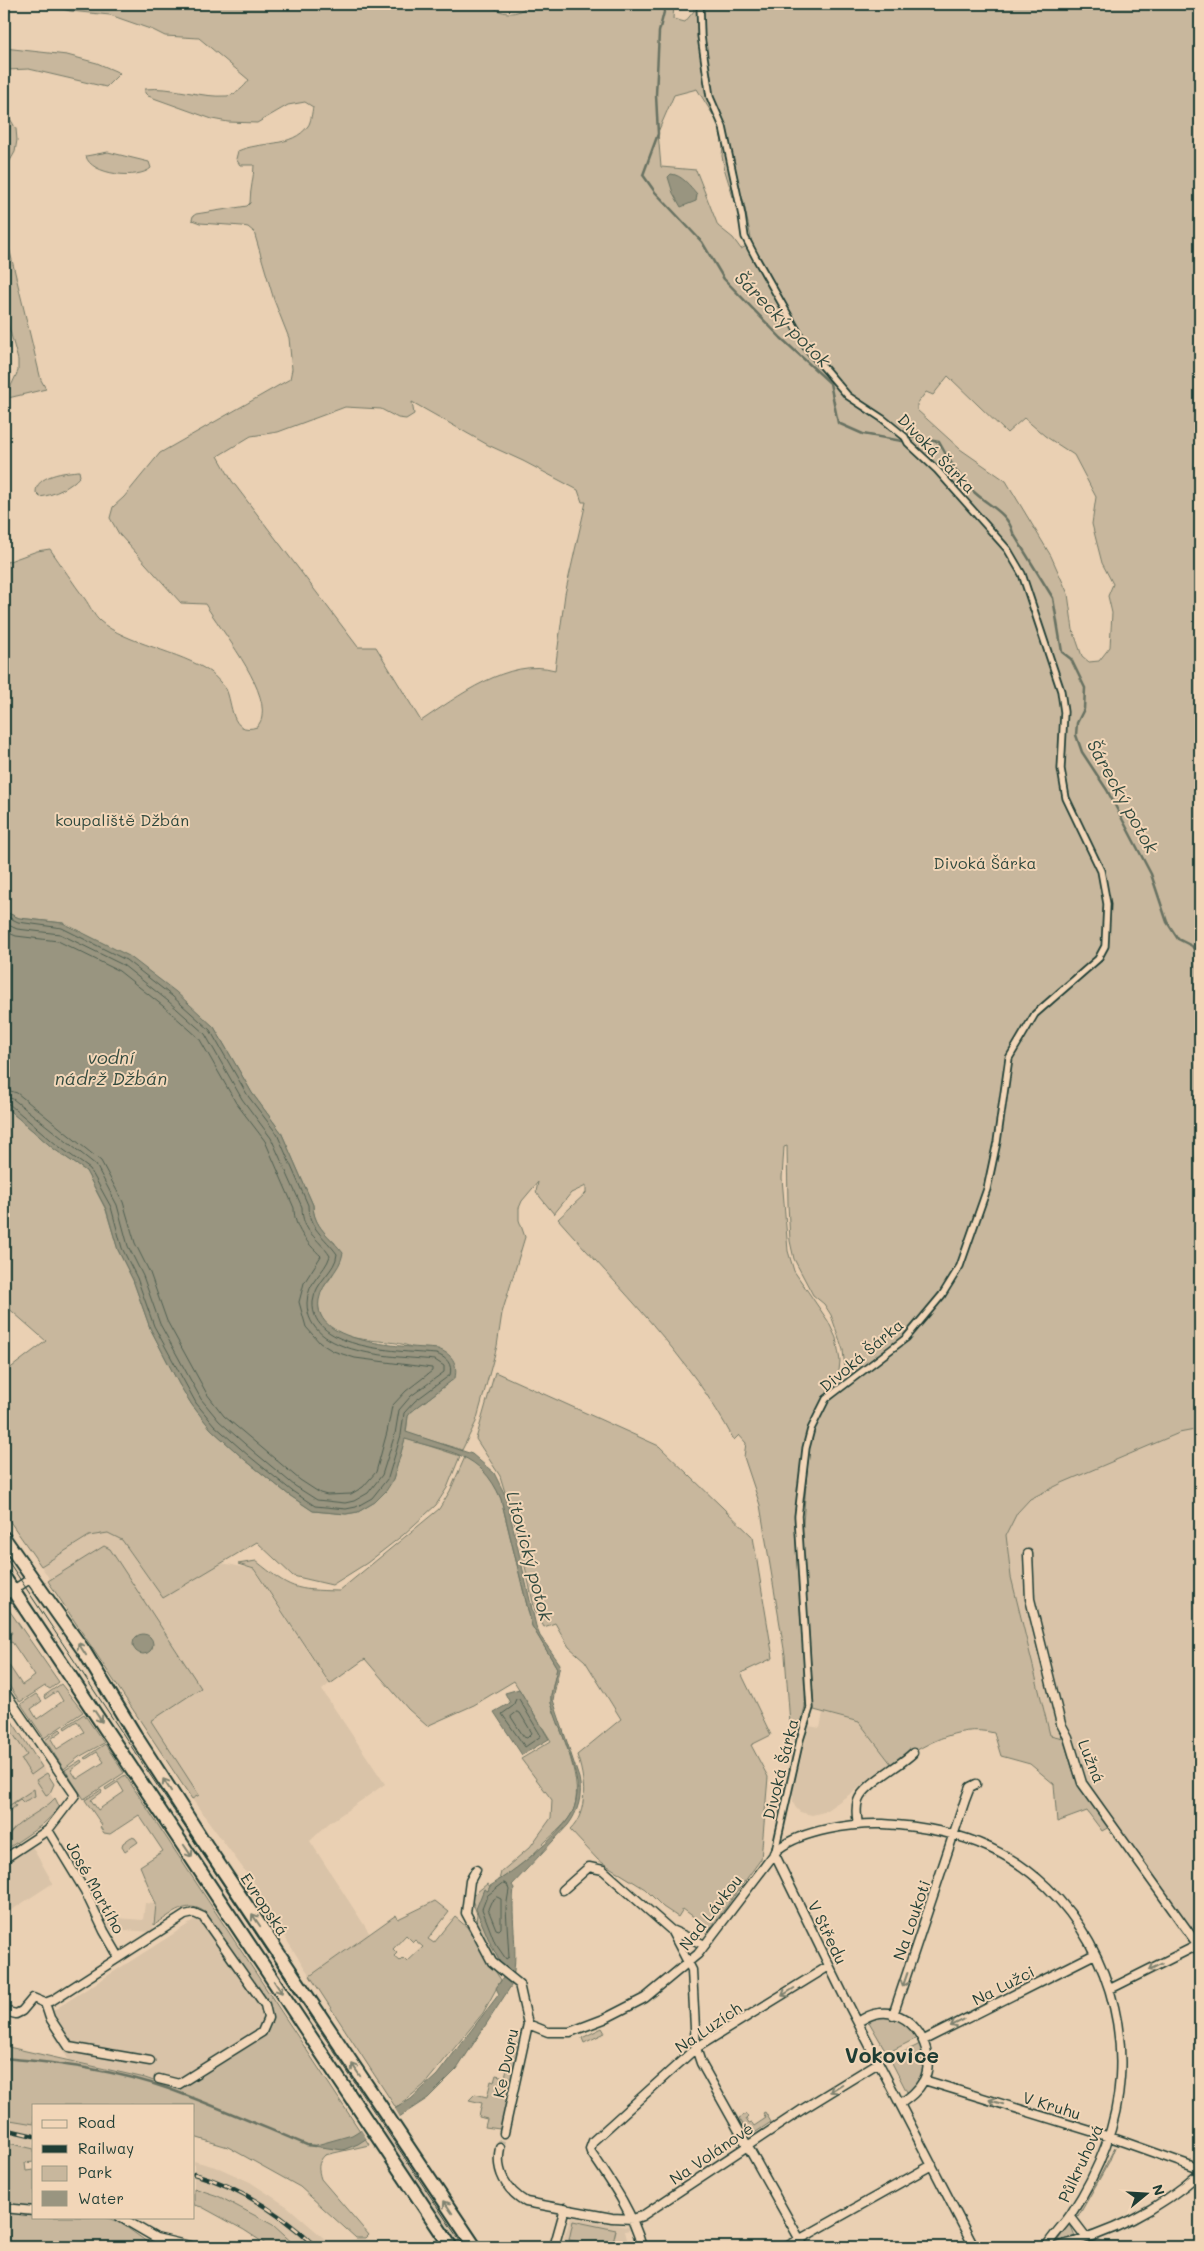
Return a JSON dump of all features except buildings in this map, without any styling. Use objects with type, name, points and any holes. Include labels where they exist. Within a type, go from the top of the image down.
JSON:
[{"type":"main road","name":"Evropská","points":[[4,1538],[84,1651],[145,1751],[475,2247]]},
{"type":"main road","points":[[4,1578],[8,1593],[451,2247]]},
{"type":"street","name":"Divoká Šárka","points":[[700,4],[701,36],[710,97],[723,127],[748,243],[807,348],[848,396],[883,419],[905,437],[908,443],[937,470],[1008,550],[1022,574],[1061,690],[1064,712],[1060,769],[1066,798],[1101,870],[1107,904],[1105,946],[1098,959],[1035,1014],[1009,1058],[997,1142],[987,1189],[960,1266],[942,1295],[906,1338],[826,1399],[811,1429],[806,1448],[798,1516],[810,1708],[800,1740],[774,1853]]},
{"type":"street","name":"Lužná","points":[[1028,1554],[1030,1599],[1061,1724],[1068,1737],[1082,1783],[1199,1947]]},
{"type":"street","points":[[8,1593],[33,1577]]},
{"type":"street","name":"José Martího","points":[[4,1691],[75,1795],[48,1830],[4,1859]]},
{"type":"street","points":[[858,1825],[856,1808],[860,1795],[913,1753]]},
{"type":"street","name":"Na Loukoti","points":[[893,2015],[964,1800],[970,1787],[976,1784]]},
{"type":"street","name":"Půlkruhová","points":[[774,1853],[778,1848],[792,1841],[827,1830],[858,1825],[911,1826],[954,1835],[989,1848],[1009,1858],[1048,1888],[1087,1936],[1110,1989],[1117,2020],[1120,2058],[1118,2098],[1110,2137],[1092,2176],[1070,2216],[1046,2247]]},
{"type":"street","name":"José Martího","points":[[48,1830],[85,1891],[119,1957]]},
{"type":"street","name":"Nad Lávkou","points":[[528,2024],[548,2032],[559,2033],[583,2028],[637,2003],[689,1962],[705,1945],[774,1853]]},
{"type":"street","name":"V Středu","points":[[774,1853],[878,2063],[974,2247]]},
{"type":"street","points":[[563,1890],[584,1869],[595,1866],[603,1870],[671,1930],[705,1945]]},
{"type":"street","name":"Ke Dvoru","points":[[476,1870],[470,1881],[466,1913],[492,1962],[519,1984],[528,2024],[504,2133]]},
{"type":"street","name":"José Martího","points":[[4,2011],[16,2014],[22,2011],[33,1998],[45,2003],[185,1915],[194,1913],[203,1917],[210,1925],[264,2005],[268,2018],[262,2032],[178,2084],[158,2079]]},
{"type":"street","points":[[671,1930],[689,1962],[693,1978],[696,2048],[712,2085],[748,2145],[804,2247]]},
{"type":"street","points":[[1110,1989],[1199,1947]]},
{"type":"street","name":"Na Lužci","points":[[924,2040],[1095,1954]]},
{"type":"street","name":"Na Luzích","points":[[633,2219],[591,2152],[591,2145],[613,2122],[696,2048],[829,1966]]},
{"type":"street","points":[[45,2003],[50,2018],[70,2047],[150,2061]]},
{"type":"street","points":[[858,2022],[876,2014],[893,2015],[911,2024],[924,2040],[928,2066],[924,2080],[914,2094],[900,2104]]},
{"type":"street","name":"Na Volánové","points":[[633,2219],[642,2216],[748,2145],[878,2063]]},
{"type":"street","name":"V Kruhu","points":[[924,2080],[1110,2137],[1200,2171]]},
{"type":"street","points":[[500,2148],[498,2169],[515,2195],[532,2203],[612,2218],[633,2219],[642,2247]]},
{"type":"street","points":[[786,2247],[932,2165]]},
{"type":"street","points":[[1055,2247],[1144,2214],[1177,2194],[1200,2171]]},
{"type":"street","points":[[4,2208],[32,2211]]},
{"type":"street","points":[[554,2247],[565,2208]]},
{"type":"street","points":[[1070,2216],[1086,2237]]},
{"type":"street","points":[[122,2218],[156,2238],[165,2247]]},
{"type":"street","points":[[156,2238],[194,2247]]},
{"type":"shaded area","points":[[1200,1429],[1200,1961],[1074,1774],[1063,1738],[1050,1735],[1011,1577],[1006,1535],[1017,1513],[1029,1499],[1179,1433]]},
{"type":"shaded area","points":[[108,1533],[122,1540],[163,1597],[222,1563],[253,1569],[329,1684],[322,1690],[385,1784],[329,1823],[310,1841],[370,1934],[310,1976],[256,1893],[259,1890],[192,1799],[41,1566],[89,1536]]},
{"type":"shaded area","points":[[4,1709],[54,1784],[49,1792],[60,1808],[42,1825],[4,1851]]},
{"type":"shaded area","points":[[823,1713],[859,1722],[892,1765],[824,1812],[812,1815],[800,1812],[796,1808],[793,1803],[793,1790],[809,1726],[820,1728]]},
{"type":"shaded area","points":[[31,1845],[53,1883],[4,1915],[4,1863]]},
{"type":"shaded area","points":[[145,1903],[156,1904],[153,1932],[111,1929],[105,1917],[143,1920]]},
{"type":"shaded area","points":[[206,1913],[269,2004],[272,2019],[266,2034],[177,2089],[145,2078],[70,2062],[43,2017]]},
{"type":"shaded area","points":[[4,2119],[32,2124],[32,2149],[4,2142]]},
{"type":"shaded area","points":[[389,2130],[467,2247],[457,2247],[382,2134]]},
{"type":"shaded area","points":[[195,2161],[219,2168],[250,2182],[288,2207],[334,2247],[297,2247],[273,2224],[218,2196],[195,2187]]},
{"type":"shaded area","points":[[571,2217],[628,2227],[630,2230],[625,2231],[628,2243],[633,2242],[635,2247],[561,2247]]},
{"type":"green space","name":"Divoká Šárka","points":[[44,4],[489,4],[498,10],[514,13],[529,4],[674,4],[673,19],[685,22],[694,11],[693,4],[1200,4],[1200,1429],[1179,1433],[1062,1483],[1030,1499],[1017,1513],[1006,1535],[1011,1577],[1050,1735],[1063,1738],[1074,1774],[1109,1827],[1102,1831],[1087,1811],[1057,1822],[1054,1784],[1030,1764],[1001,1756],[994,1733],[967,1731],[940,1738],[892,1765],[859,1722],[814,1710],[802,1537],[809,1445],[815,1426],[828,1403],[850,1383],[896,1350],[895,1346],[853,1374],[845,1369],[843,1350],[831,1315],[824,1304],[813,1295],[794,1259],[790,1241],[787,1146],[784,1147],[782,1178],[788,1251],[794,1271],[828,1321],[836,1338],[840,1361],[839,1371],[812,1420],[804,1450],[795,1520],[806,1670],[805,1706],[798,1738],[791,1738],[785,1655],[760,1505],[744,1457],[746,1443],[739,1435],[734,1440],[697,1380],[675,1352],[558,1219],[586,1193],[586,1186],[571,1193],[554,1214],[536,1192],[538,1182],[522,1201],[519,1208],[519,1220],[525,1237],[502,1313],[497,1346],[476,1422],[462,1450],[406,1433],[408,1416],[411,1412],[455,1378],[428,1357],[411,1347],[342,1335],[322,1319],[318,1299],[334,1271],[335,1243],[326,1235],[317,1221],[313,1205],[281,1132],[252,1093],[214,1027],[63,923],[19,918],[8,913],[4,906],[4,563],[37,551],[50,549],[100,621],[124,636],[184,658],[210,672],[226,689],[234,717],[242,727],[248,729],[257,727],[261,720],[262,704],[250,674],[205,604],[181,603],[119,534],[110,518],[113,507],[124,497],[160,453],[290,379],[292,369],[289,338],[274,300],[254,232],[248,227],[200,223],[192,220],[196,214],[247,206],[250,203],[254,165],[240,165],[236,159],[238,151],[293,138],[308,126],[313,107],[305,102],[288,105],[257,123],[228,122],[212,119],[148,96],[145,93],[145,89],[166,89],[227,96],[240,90],[249,80],[199,38],[165,36],[110,15],[70,11]],"holes":[[[697,89],[718,123],[723,146],[722,156],[725,171],[733,197],[743,199],[752,243],[741,249],[733,238],[718,226],[696,170],[661,167],[658,132],[674,95]],[[948,376],[1007,433],[1024,418],[1045,436],[1074,455],[1096,497],[1092,524],[1102,563],[1113,584],[1108,596],[1112,613],[1110,647],[1099,661],[1089,662],[1082,656],[1073,630],[1068,594],[1051,556],[1006,481],[960,449],[917,410],[917,404],[926,392],[933,395]],[[412,402],[488,445],[578,490],[582,502],[586,502],[565,594],[555,670],[538,667],[502,674],[467,691],[421,721],[376,647],[358,647],[232,481],[218,456],[251,436],[278,432],[345,407],[381,409],[398,418],[406,419],[414,414]]]},
{"type":"green space","points":[[4,48],[67,55],[97,63],[120,73],[106,87],[29,69],[6,70],[4,108]]},
{"type":"green space","points":[[4,108],[16,129],[17,140],[15,152],[7,166],[4,193]]},
{"type":"green space","points":[[108,152],[149,162],[151,168],[136,174],[116,174],[96,168],[89,162],[86,156]]},
{"type":"green space","points":[[4,227],[41,380],[46,389],[4,399],[4,392],[11,386],[18,371],[18,360],[4,309]]},
{"type":"green space","points":[[79,471],[80,476],[62,490],[40,497],[36,493],[40,482],[46,478]]},
{"type":"green space","points":[[4,1106],[54,1149],[86,1171],[106,1210],[118,1250],[133,1280],[150,1328],[179,1384],[192,1405],[211,1429],[245,1460],[289,1495],[313,1511],[346,1514],[358,1512],[375,1502],[393,1480],[405,1438],[460,1456],[447,1488],[436,1505],[403,1535],[367,1563],[332,1585],[293,1576],[257,1542],[163,1598],[122,1540],[108,1533],[89,1536],[41,1566],[4,1513],[4,1373],[46,1341],[6,1306],[4,1307]]},
{"type":"green space","points":[[495,1372],[659,1446],[753,1537],[773,1658],[741,1673],[771,1735],[751,1745],[768,1777],[761,1859],[710,1929],[683,1909],[678,1917],[663,1907],[645,1889],[598,1860],[570,1830],[580,1814],[584,1794],[582,1774],[577,1755],[621,1719],[585,1661],[569,1647],[555,1623],[544,1627],[535,1611],[518,1535],[500,1476],[476,1439]]},
{"type":"green space","points":[[465,1457],[478,1465],[487,1474],[495,1485],[501,1499],[532,1626],[557,1668],[551,1703],[566,1743],[576,1788],[576,1801],[567,1821],[524,1862],[499,1880],[501,1872],[530,1847],[551,1818],[552,1800],[521,1759],[551,1741],[514,1681],[474,1705],[427,1726],[408,1709],[365,1659],[330,1684],[254,1569],[238,1564],[256,1561],[286,1583],[294,1586],[312,1590],[339,1591],[439,1509],[450,1491]]},
{"type":"green space","points":[[104,1546],[110,1549],[201,1688],[151,1721],[199,1795],[192,1799],[48,1581]]},
{"type":"green space","points":[[4,1607],[9,1610],[59,1682],[50,1689],[45,1686],[20,1702],[4,1678],[4,1658],[22,1685],[35,1676],[7,1637],[12,1633],[4,1621]]},
{"type":"green space","points":[[61,1684],[83,1712],[44,1738],[21,1704],[36,1694],[42,1701],[31,1709],[37,1719],[63,1701],[57,1691],[45,1699],[44,1696]]},
{"type":"green space","points":[[4,1709],[42,1767],[31,1775],[21,1759],[27,1755],[4,1720]]},
{"type":"green space","points":[[84,1714],[104,1743],[79,1757],[64,1769],[45,1740],[60,1729],[62,1731],[51,1739],[57,1749],[84,1732],[77,1721],[65,1729],[64,1727]]},
{"type":"green space","points":[[105,1744],[124,1773],[84,1799],[65,1770],[81,1760],[82,1762],[71,1770],[77,1779],[104,1762],[97,1752],[86,1759],[84,1758]]},
{"type":"green space","points":[[47,1773],[54,1784],[50,1793],[46,1795],[36,1780]]},
{"type":"green space","points":[[125,1775],[368,2143],[369,2145],[325,2155],[319,2166],[321,2179],[369,2235],[366,2238],[356,2238],[300,2187],[228,2147],[195,2137],[195,2104],[32,2104],[32,2124],[4,2119],[4,2046],[145,2078],[177,2089],[266,2034],[272,2019],[269,2004],[206,1913],[193,1907],[186,1908],[173,1913],[154,1925],[156,1904],[140,1866],[163,1851],[139,1815],[110,1834],[104,1833],[100,1827],[102,1825],[85,1800],[101,1790],[102,1792],[91,1800],[98,1810],[124,1792],[118,1782],[106,1790],[105,1788]]},
{"type":"green space","points":[[34,1789],[35,1796],[23,1802],[20,1799],[14,1803],[16,1806],[4,1814],[4,1809]]},
{"type":"green space","points":[[55,1798],[60,1808],[42,1825],[4,1851],[6,1841],[16,1826]]},
{"type":"green space","points":[[131,1837],[135,1838],[138,1842],[125,1851],[122,1846],[123,1843]]},
{"type":"green space","points":[[487,1884],[490,1886],[488,1891],[484,1890],[478,1914],[499,1960],[496,1961],[476,1923],[477,1914],[471,1897]]},
{"type":"green space","points":[[435,1901],[449,1912],[428,1939],[434,1943],[455,1917],[467,1927],[501,1980],[483,2013],[424,2085],[396,2108],[310,1976],[396,1915],[398,1919]],"holes":[[[406,1935],[413,1942],[415,1940],[423,1947],[407,1962],[403,1958],[400,1961],[394,1956],[397,1953],[393,1949]]]},
{"type":"green space","points":[[876,2017],[889,2017],[900,2021],[909,2027],[917,2038],[887,2053],[869,2022]]},
{"type":"green space","points":[[602,2028],[605,2033],[584,2043],[582,2038]]},
{"type":"green space","points":[[513,2043],[519,2043],[517,2092],[510,2126],[507,2130],[485,2127],[487,2119],[479,2117],[482,2103],[469,2100],[475,2094],[487,2097],[491,2081],[494,2082],[496,2075],[505,2077]]},
{"type":"green space","points":[[920,2044],[924,2046],[925,2072],[911,2091],[907,2092],[890,2059]]},
{"type":"green space","points":[[765,2112],[771,2122],[753,2134],[749,2134],[739,2118],[746,2114],[749,2124],[752,2123],[754,2126],[766,2118],[763,2113]]},
{"type":"green space","points":[[4,2142],[32,2149],[32,2162],[25,2163],[26,2171],[32,2170],[32,2218],[107,2218],[118,2221],[154,2247],[4,2247]]},
{"type":"green space","points":[[1115,2147],[1109,2162],[1078,2217],[1075,2216],[1097,2182]]},
{"type":"green space","points":[[195,2188],[218,2196],[273,2225],[297,2247],[270,2247],[202,2207],[195,2205]]},
{"type":"green space","points":[[573,2221],[616,2230],[612,2247],[569,2240]]},
{"type":"green space","points":[[1067,2225],[1071,2226],[1075,2236],[1057,2242]]},
{"type":"water","points":[[671,174],[679,176],[689,184],[697,194],[696,201],[681,207],[673,193],[668,177]]},
{"type":"water","name":"vodní nádrž Džbán","points":[[4,906],[8,913],[19,918],[63,923],[129,956],[176,992],[214,1027],[252,1093],[281,1132],[313,1205],[319,1226],[343,1253],[338,1266],[321,1293],[319,1300],[321,1315],[331,1327],[346,1335],[365,1341],[438,1349],[453,1360],[456,1368],[455,1378],[411,1412],[408,1416],[406,1432],[472,1454],[494,1473],[506,1497],[536,1626],[540,1636],[560,1664],[553,1700],[579,1778],[580,1797],[577,1809],[568,1825],[512,1885],[514,1888],[515,1962],[511,1986],[457,2069],[428,2098],[358,2144],[343,2150],[313,2146],[352,2135],[411,2099],[437,2075],[499,1994],[496,1988],[503,1978],[499,1960],[476,1909],[484,1889],[488,1891],[490,1886],[523,1863],[557,1833],[575,1806],[577,1783],[551,1703],[557,1668],[532,1626],[501,1499],[493,1483],[473,1463],[450,1451],[405,1439],[393,1480],[386,1491],[375,1502],[358,1512],[346,1514],[313,1511],[289,1495],[245,1460],[211,1429],[192,1405],[150,1328],[133,1280],[118,1250],[106,1209],[86,1171],[54,1149],[4,1106]]},
{"type":"water","points":[[143,1634],[150,1637],[153,1644],[150,1651],[143,1654],[136,1651],[133,1644],[136,1637]]},
{"type":"water","points":[[519,1689],[549,1739],[522,1755],[494,1712],[510,1703],[505,1693]]},
{"type":"pier","points":[[394,2107],[401,2119],[368,2141],[360,2128]]},
{"type":"waterway","name":"Šárecký potok","points":[[666,4],[659,32],[656,95],[658,134],[643,175],[655,192],[702,242],[724,279],[781,338],[830,383],[838,423],[863,434],[902,441],[913,437],[939,442],[954,468],[968,486],[1007,520],[1053,598],[1062,652],[1071,659],[1085,688],[1084,709],[1077,723],[1076,735],[1082,752],[1107,790],[1151,874],[1167,922],[1178,939],[1192,946],[1200,958]]},
{"type":"waterway","name":"Litovický potok","points":[[4,2058],[87,2068],[149,2082],[204,2102],[307,2145],[315,2146]]},
{"type":"tunnel","points":[[500,2148],[504,2133]]},
{"type":"tram line","points":[[4,1555],[464,2247]]},
{"type":"railway","points":[[4,2129],[32,2136]]},
{"type":"railway","points":[[195,2174],[228,2186],[260,2203],[316,2247]]},
{"type":"district","name":"Vokovice","points":[[892,2054]]},
{"type":"park label","name":"koupaliště Džbán","points":[[122,819]]}]
